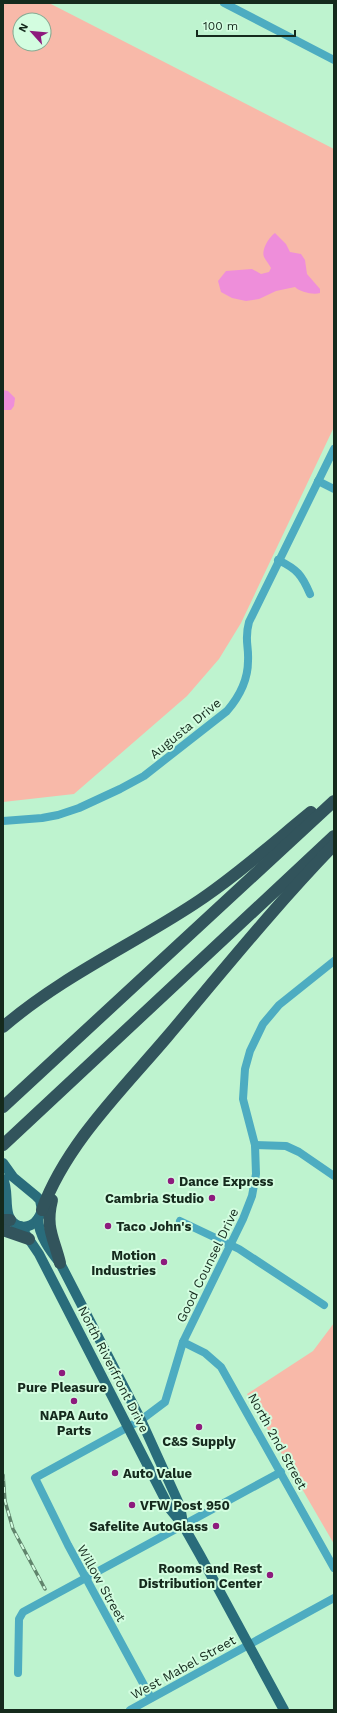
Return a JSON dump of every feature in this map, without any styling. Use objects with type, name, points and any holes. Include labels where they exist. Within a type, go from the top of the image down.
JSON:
[{"type":"highway","points":[[3,1027],[21,1011],[68,978],[196,903],[334,794]]},
{"type":"highway","points":[[6,1103],[334,801]]},
{"type":"highway","points":[[3,1145],[334,836]]},
{"type":"highway","points":[[40,1215],[54,1181],[94,1123],[274,911],[334,845]]},
{"type":"highway","points":[[60,1263],[49,1230],[48,1220],[51,1202],[68,1160]]},
{"type":"highway","points":[[3,1230],[29,1239]]},
{"type":"main road","points":[[3,1163],[7,1179],[6,1209],[11,1222],[31,1225],[40,1215]]},
{"type":"main road","name":"North Riverfront Drive","points":[[7,1179],[36,1196],[40,1200],[41,1232],[52,1253],[60,1263],[141,1420],[180,1506],[183,1525]]},
{"type":"main road","name":"North Riverfront Drive","points":[[11,1222],[29,1239],[39,1254],[170,1509],[183,1525],[284,1710]]},
{"type":"street","points":[[224,3],[334,60]]},
{"type":"street","name":"Augusta Drive","points":[[3,821],[42,818],[58,815],[79,808],[120,789],[144,776],[227,711],[237,698],[245,680],[248,661],[245,636],[249,622],[278,560],[334,449]]},
{"type":"street","points":[[318,481],[334,489]]},
{"type":"street","points":[[278,560],[297,572],[304,579],[310,594]]},
{"type":"street","name":"Good Counsel Drive","points":[[35,1478],[141,1420],[165,1402],[183,1342],[252,1196],[256,1174],[255,1145],[244,1099],[245,1068],[250,1051],[264,1024],[279,1005],[334,961]]},
{"type":"street","points":[[255,1145],[286,1146],[299,1152],[334,1176]]},
{"type":"street","points":[[180,1221],[230,1244],[267,1266],[324,1305]]},
{"type":"street","name":"North 2nd Street","points":[[183,1342],[205,1353],[222,1367],[334,1568]]},
{"type":"street","points":[[18,1673],[19,1619],[23,1612],[281,1472]]},
{"type":"street","name":"Willow Street","points":[[35,1478],[86,1578],[151,1698]]},
{"type":"street","name":"West Mabel Street","points":[[130,1710],[334,1598]]},
{"type":"shaded area","points":[[3,3],[49,3],[334,149],[334,427],[241,623],[219,659],[187,696],[74,794],[3,802]]},
{"type":"shaded area","points":[[275,233],[286,244],[290,252],[301,254],[305,260],[307,274],[320,289],[320,293],[307,293],[295,287],[276,291],[259,299],[246,301],[232,298],[221,292],[218,281],[226,271],[252,269],[261,274],[269,272],[271,268],[263,254],[268,241]]},
{"type":"shaded area","points":[[3,390],[8,391],[15,398],[14,406],[11,410],[3,410]]},
{"type":"shaded area","points":[[334,1323],[334,1544],[247,1394],[313,1351]]},
{"type":"railway","points":[[3,1475],[5,1501],[13,1529],[45,1589]]},
{"type":"place","name":"Dance Express","points":[[171,1181]]},
{"type":"place","name":"Cambria Studio","points":[[212,1198]]},
{"type":"place","name":"Taco John's","points":[[108,1226]]},
{"type":"place","name":"Motion Industries","points":[[164,1262]]},
{"type":"place","name":"Pure Pleasure","points":[[62,1373]]},
{"type":"place","name":"NAPA Auto Parts","points":[[74,1401]]},
{"type":"place","name":"C&S Supply","points":[[199,1427]]},
{"type":"place","name":"Auto Value","points":[[115,1473]]},
{"type":"place","name":"VFW Post 950","points":[[132,1505]]},
{"type":"place","name":"Safelite AutoGlass","points":[[216,1526]]},
{"type":"place","name":"Rooms and Rest Distribution Center","points":[[270,1575]]}]
